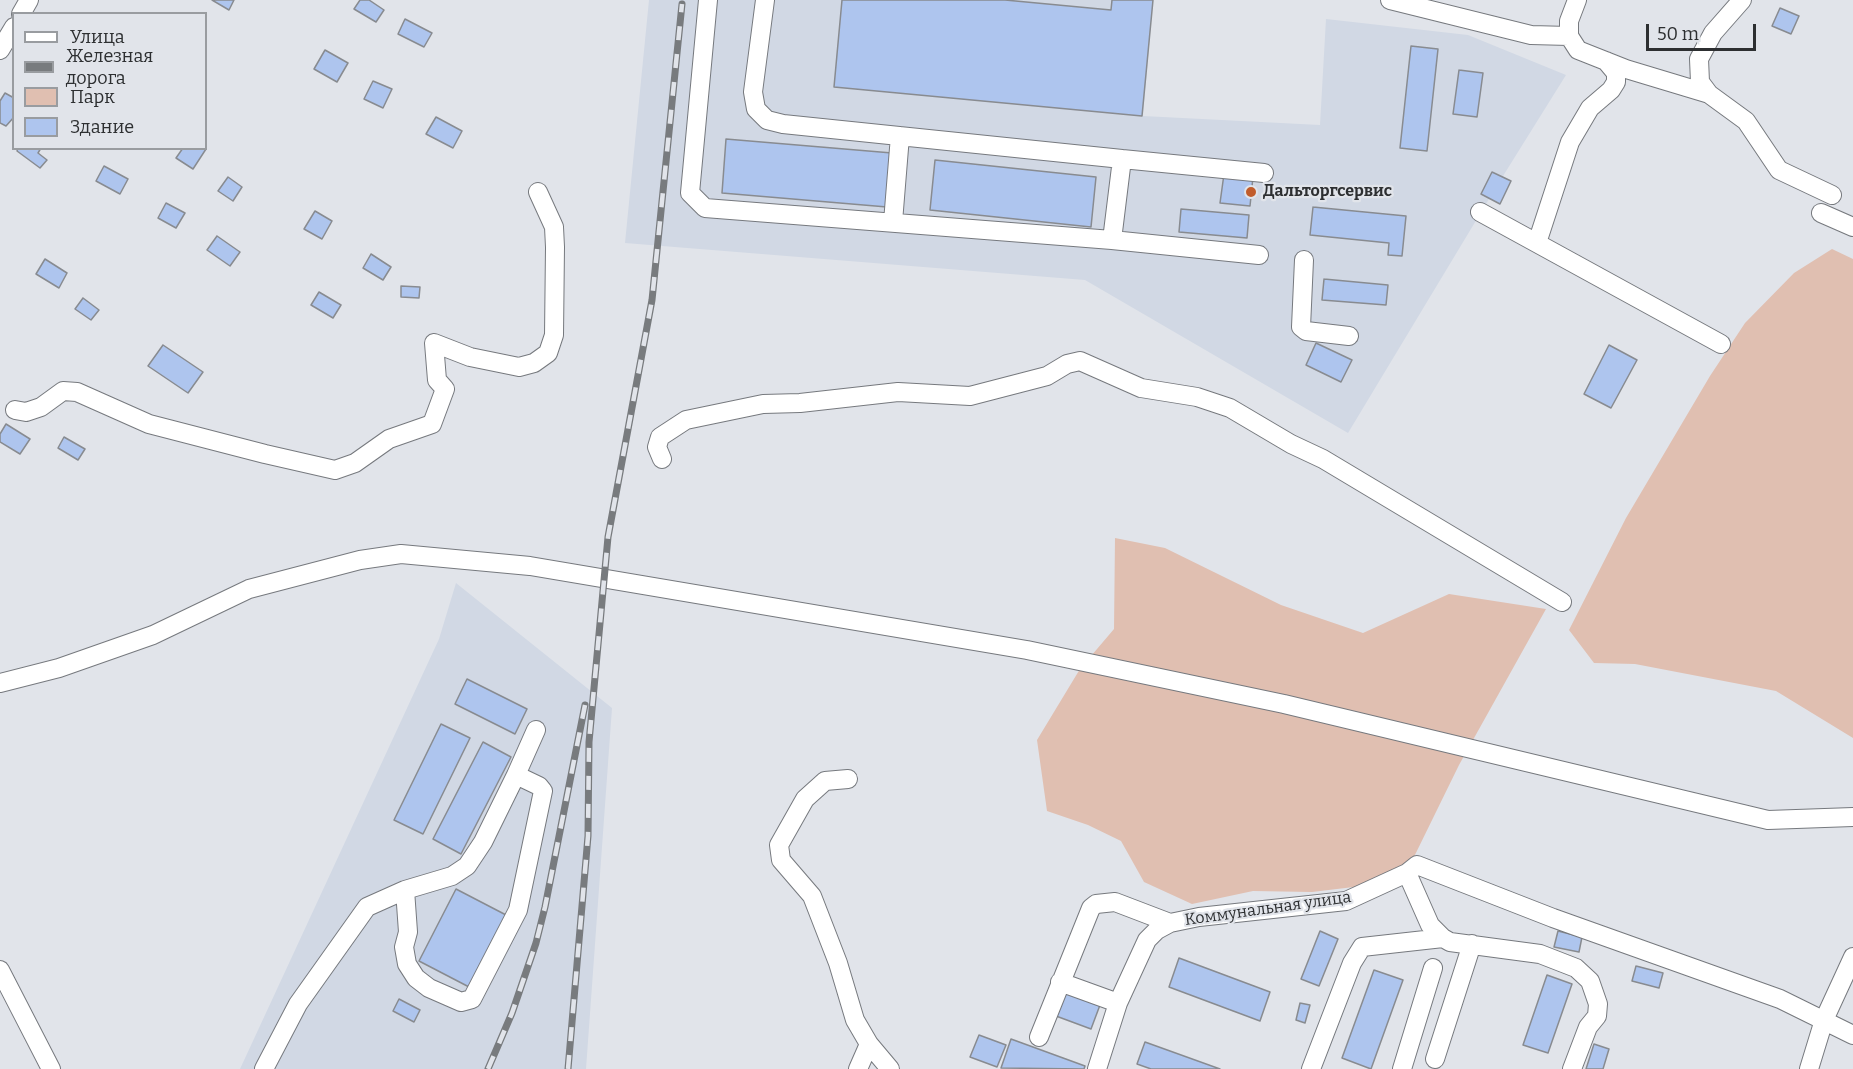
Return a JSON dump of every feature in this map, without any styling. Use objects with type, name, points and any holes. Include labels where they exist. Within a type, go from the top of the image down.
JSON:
[{"type":"street","points":[[708,0],[690,193],[705,208],[1112,240],[1259,255]]},
{"type":"street","points":[[765,0],[754,81],[756,109],[767,120],[783,124],[1264,173]]},
{"type":"street","points":[[1390,0],[1531,35],[1569,36]]},
{"type":"street","points":[[1577,0],[1569,21],[1569,36],[1578,50],[1709,94]]},
{"type":"street","points":[[1742,0],[1713,33],[1699,59],[1700,82],[1709,94],[1746,121],[1779,170],[1832,195]]},
{"type":"street","points":[[0,50],[12,30]]},
{"type":"street","points":[[1537,243],[1570,142],[1590,108],[1611,90],[1616,82],[1616,73],[1606,61]]},
{"type":"street","points":[[893,222],[900,136]]},
{"type":"street","points":[[1112,240],[1122,159]]},
{"type":"street","points":[[15,410],[26,412],[40,407],[63,391],[77,392],[149,424],[335,470],[355,463],[389,439],[432,424],[445,389],[437,380],[434,343],[470,357],[519,367],[534,363],[548,353],[554,335],[554,227],[537,192]]},
{"type":"street","points":[[1480,212],[1721,344]]},
{"type":"street","points":[[1821,213],[1853,227]]},
{"type":"street","points":[[1304,260],[1301,327],[1306,331],[1349,336]]},
{"type":"street","points":[[662,459],[657,447],[660,437],[686,420],[763,404],[800,403],[898,392],[970,396],[1047,376],[1067,364],[1080,362],[1141,388],[1197,397],[1230,408],[1291,444],[1323,459],[1562,602]]},
{"type":"street","points":[[0,683],[59,669],[153,635],[249,589],[360,560],[400,554],[530,566],[1027,650],[1284,704],[1768,820],[1853,817]]},
{"type":"street","points":[[264,1069],[298,1004],[359,915],[377,901],[452,876],[466,866],[483,842],[536,730]]},
{"type":"street","points":[[405,890],[407,964],[416,978],[429,988],[461,1002],[472,999],[518,910],[543,797],[540,786],[516,775]]},
{"type":"street","points":[[848,779],[825,782],[805,799],[779,845],[781,860],[812,896],[838,963],[855,1020],[869,1044],[890,1069]]},
{"type":"street","points":[[1412,869],[1430,925],[1443,938]]},
{"type":"street","points":[[1412,869],[1780,999],[1853,1035]]},
{"type":"street","name":"Коммунальная улица","points":[[1097,1069],[1118,1003],[1147,940],[1156,930],[1170,923],[1267,908],[1346,901],[1412,869]]},
{"type":"street","points":[[1039,1037],[1088,913],[1096,904],[1115,902],[1170,923]]},
{"type":"street","points":[[1311,1069],[1352,963],[1362,947],[1443,938],[1540,954],[1576,968],[1590,981],[1598,1004],[1597,1016],[1588,1027],[1572,1069]]},
{"type":"street","points":[[1436,1059],[1472,944]]},
{"type":"street","points":[[1809,1069],[1824,1020],[1853,957]]},
{"type":"street","points":[[1402,1069],[1433,968]]},
{"type":"street","points":[[0,970],[45,1066],[59,1069]]},
{"type":"street","points":[[1060,982],[1118,1003]]},
{"type":"street","points":[[858,1069],[869,1044]]},
{"type":"shaded area","points":[[649,0],[1153,0],[1143,116],[1320,125],[1326,19],[1468,35],[1566,75],[1503,176],[1511,181],[1500,204],[1489,199],[1348,433],[1085,280],[625,243]]},
{"type":"shaded area","points":[[456,583],[612,708],[586,1069],[240,1069],[439,639]]},
{"type":"green space","points":[[1832,249],[1853,259],[1853,738],[1776,691],[1635,664],[1594,663],[1569,630],[1626,518],[1710,376],[1745,323],[1794,273]]},
{"type":"green space","points":[[1115,538],[1165,548],[1281,605],[1363,633],[1449,594],[1546,609],[1459,765],[1411,863],[1362,886],[1312,892],[1253,891],[1192,904],[1144,882],[1121,841],[1088,825],[1047,811],[1037,740],[1080,669],[1114,629]]},
{"type":"building","points":[[212,0],[234,0],[229,10]]},
{"type":"building","points":[[360,0],[369,0],[384,10],[376,22],[354,9]]},
{"type":"building","points":[[842,0],[1005,0],[1111,10],[1112,0],[1153,0],[1142,116],[834,87]]},
{"type":"building","points":[[1780,8],[1799,16],[1791,34],[1772,26]]},
{"type":"building","points":[[405,19],[432,33],[424,47],[398,34]]},
{"type":"building","points":[[1411,46],[1438,49],[1427,151],[1400,148]]},
{"type":"building","points":[[325,50],[348,63],[337,82],[314,69]]},
{"type":"building","points":[[1459,70],[1483,73],[1477,117],[1453,114]]},
{"type":"building","points":[[373,81],[392,89],[383,108],[364,99]]},
{"type":"building","points":[[5,93],[12,97],[12,119],[6,126],[0,123],[0,101]]},
{"type":"building","points":[[436,117],[462,131],[453,148],[426,134]]},
{"type":"building","points":[[726,139],[892,153],[887,207],[722,193]]},
{"type":"building","points":[[40,150],[38,153],[47,160],[40,168],[17,151]]},
{"type":"building","points":[[182,150],[205,150],[193,169],[176,158]]},
{"type":"building","points":[[935,160],[1096,177],[1091,227],[930,210]]},
{"type":"building","points":[[104,166],[128,179],[120,194],[96,181]]},
{"type":"building","points":[[1492,172],[1511,181],[1500,204],[1481,194]]},
{"type":"building","points":[[1224,174],[1253,177],[1250,206],[1220,203]]},
{"type":"building","points":[[228,177],[242,187],[233,201],[218,191]]},
{"type":"building","points":[[166,203],[185,213],[176,228],[158,218]]},
{"type":"building","points":[[1313,207],[1406,216],[1402,256],[1388,255],[1389,243],[1310,235]]},
{"type":"building","points":[[1181,209],[1249,215],[1247,238],[1179,232]]},
{"type":"building","points":[[315,211],[332,221],[322,239],[304,229]]},
{"type":"building","points":[[217,236],[240,252],[230,266],[207,250]]},
{"type":"building","points":[[371,254],[391,267],[383,280],[363,268]]},
{"type":"building","points":[[45,259],[67,273],[59,288],[36,274]]},
{"type":"building","points":[[1324,279],[1388,285],[1386,305],[1322,300]]},
{"type":"building","points":[[401,286],[420,287],[419,298],[401,297]]},
{"type":"building","points":[[319,292],[341,305],[333,318],[311,305]]},
{"type":"building","points":[[83,298],[99,310],[91,320],[75,309]]},
{"type":"building","points":[[1316,343],[1352,360],[1341,382],[1306,365]]},
{"type":"building","points":[[163,345],[203,372],[188,393],[148,366]]},
{"type":"building","points":[[1609,345],[1637,360],[1611,408],[1584,394]]},
{"type":"building","points":[[6,424],[30,439],[20,454],[0,442],[0,434]]},
{"type":"building","points":[[64,437],[85,449],[78,460],[58,448]]},
{"type":"building","points":[[467,679],[527,709],[515,734],[455,704]]},
{"type":"building","points":[[441,724],[470,738],[423,834],[394,820]]},
{"type":"building","points":[[483,742],[511,757],[461,854],[433,839]]},
{"type":"building","points":[[456,889],[508,916],[471,988],[419,961]]},
{"type":"building","points":[[1320,931],[1338,939],[1319,986],[1301,979]]},
{"type":"building","points":[[1558,931],[1582,937],[1579,952],[1554,947]]},
{"type":"building","points":[[1179,958],[1270,992],[1260,1021],[1169,987]]},
{"type":"building","points":[[1636,966],[1663,973],[1659,988],[1632,981]]},
{"type":"building","points":[[1374,970],[1403,980],[1371,1069],[1342,1058]]},
{"type":"building","points":[[1547,975],[1572,984],[1548,1053],[1523,1045]]},
{"type":"building","points":[[1065,992],[1100,1005],[1091,1029],[1056,1016]]},
{"type":"building","points":[[399,999],[420,1010],[414,1022],[393,1011]]},
{"type":"building","points":[[1300,1003],[1310,1005],[1305,1023],[1296,1020]]},
{"type":"building","points":[[979,1035],[1006,1045],[997,1067],[970,1057]]},
{"type":"building","points":[[1011,1039],[1085,1066],[1084,1069],[1001,1068]]},
{"type":"building","points":[[1145,1042],[1220,1069],[1151,1069],[1137,1064]]},
{"type":"building","points":[[1594,1044],[1609,1049],[1603,1069],[1586,1069]]},
{"type":"railway","points":[[568,1069],[588,836],[589,742],[608,537],[652,300],[682,4]]},
{"type":"railway","points":[[488,1069],[512,1013],[536,943],[585,705]]},
{"type":"place","name":"Дальторгсервис","points":[[1251,192]]}]
